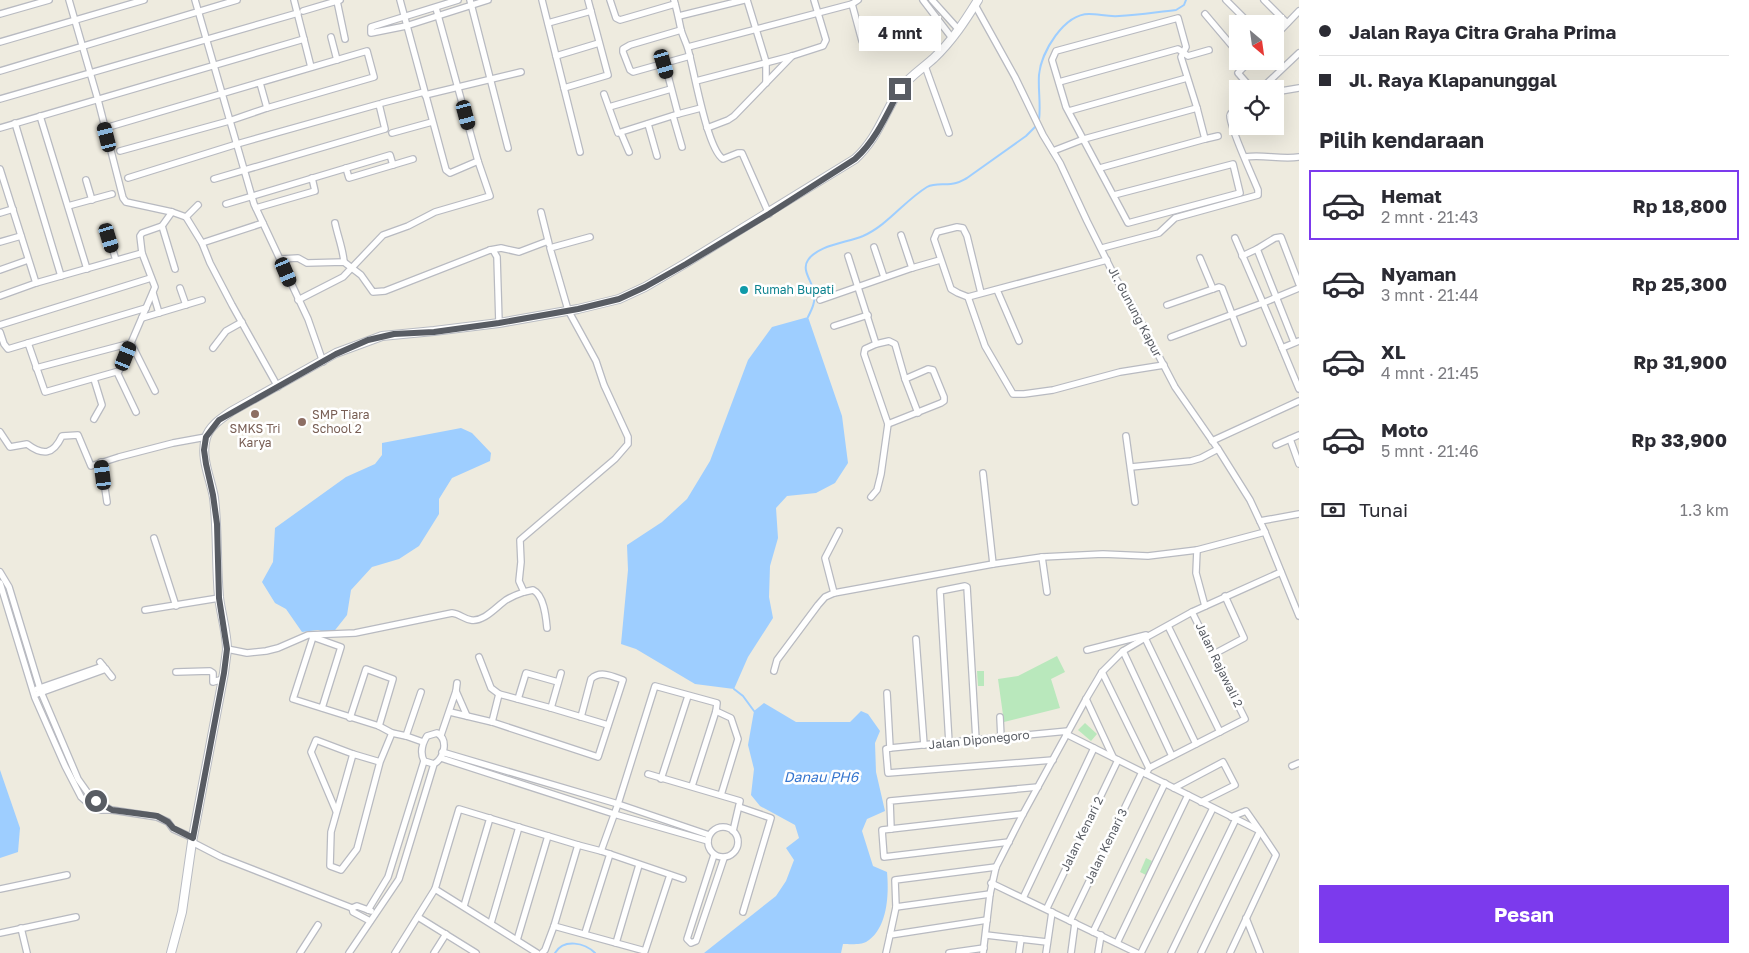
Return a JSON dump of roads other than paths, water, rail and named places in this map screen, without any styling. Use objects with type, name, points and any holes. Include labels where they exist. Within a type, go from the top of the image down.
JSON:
[{"type":"street","points":[[0,14],[49,0]]},
{"type":"street","points":[[69,0],[98,100],[123,198],[126,202],[186,217],[202,243],[210,263],[278,387]]},
{"type":"street","points":[[0,42],[74,22],[135,1],[144,0]]},
{"type":"street","points":[[195,0],[256,208],[308,318],[323,362]]},
{"type":"street","points":[[0,70],[237,0]]},
{"type":"street","points":[[294,0],[300,12],[304,39],[312,67]]},
{"type":"street","points":[[0,99],[339,0],[345,39]]},
{"type":"street","points":[[400,0],[446,170],[450,173],[455,172],[478,161]]},
{"type":"street","points":[[458,0],[371,27],[371,33],[406,26],[438,16],[470,2],[488,0]]},
{"type":"street","points":[[542,0],[580,152]]},
{"type":"street","points":[[564,88],[608,75],[588,0]]},
{"type":"street","points":[[610,0],[616,18],[620,20],[675,2],[681,30],[688,47],[707,128],[721,158],[725,159],[742,153],[769,214]]},
{"type":"street","points":[[679,16],[746,0],[766,62],[766,83]]},
{"type":"street","points":[[696,81],[792,56],[825,44],[826,40],[814,0]]},
{"type":"street","points":[[923,0],[952,38]]},
{"type":"street","points":[[932,0],[959,30]]},
{"type":"street","points":[[1226,0],[1241,15]]},
{"type":"street","points":[[1264,0],[1287,23]]},
{"type":"street","points":[[470,2],[508,148]]},
{"type":"street","points":[[688,47],[757,30],[855,2],[862,41]]},
{"type":"street","points":[[171,953],[182,912],[192,840],[227,649],[219,598],[217,524],[204,450],[206,437],[219,420],[350,347],[382,336],[409,332],[434,332],[499,323],[608,303],[645,287],[835,173],[867,149],[900,89],[959,30],[976,2]]},
{"type":"street","name":"Jl. Gunung Kapur","points":[[976,2],[1043,135],[1060,163],[1116,279],[1128,297],[1175,387],[1218,449],[1250,500],[1299,616]]},
{"type":"street","points":[[298,300],[343,277],[383,235],[408,226],[435,212],[490,196],[478,161],[436,8]]},
{"type":"street","points":[[548,23],[591,11]]},
{"type":"street","points":[[1284,26],[1299,11]]},
{"type":"street","points":[[1205,14],[1229,42]]},
{"type":"street","points":[[1114,195],[1233,164],[1240,193],[1128,223],[1069,111],[1052,60],[1056,51],[1178,18],[1186,47],[1181,58],[1205,139]]},
{"type":"street","points":[[681,30],[630,45],[623,49],[630,70],[632,72],[690,56]]},
{"type":"street","points":[[331,38],[337,60]]},
{"type":"street","points":[[0,128],[304,39]]},
{"type":"street","points":[[556,56],[599,43]]},
{"type":"street","points":[[1059,82],[1178,49],[1188,56],[1209,50]]},
{"type":"street","points":[[112,126],[367,51],[374,76],[229,121],[120,151]]},
{"type":"street","points":[[1270,80],[1299,53]]},
{"type":"street","points":[[707,128],[731,118],[792,56]]},
{"type":"street","points":[[664,64],[671,89],[682,147]]},
{"type":"street","points":[[925,66],[949,133]]},
{"type":"street","points":[[1240,70],[1238,73],[1244,80]]},
{"type":"street","points":[[382,103],[521,72]]},
{"type":"street","points":[[1069,111],[1187,78]]},
{"type":"street","points":[[260,83],[267,108]]},
{"type":"street","points":[[1284,90],[1299,88]]},
{"type":"street","points":[[609,108],[671,89]]},
{"type":"street","points":[[604,94],[616,131],[621,132],[701,108]]},
{"type":"street","points":[[128,178],[236,144],[379,104],[386,128],[214,179]]},
{"type":"street","points":[[1053,151],[1084,138],[1196,108]]},
{"type":"street","points":[[40,116],[87,268]]},
{"type":"street","points":[[392,133],[432,122]]},
{"type":"street","points":[[15,124],[61,276]]},
{"type":"street","points":[[648,124],[657,156]]},
{"type":"street","points":[[621,132],[629,152]]},
{"type":"street","points":[[1102,248],[1159,234],[1175,218],[1258,195],[1258,190],[1237,135]]},
{"type":"street","points":[[1100,168],[1218,136]]},
{"type":"street","points":[[226,204],[390,155],[393,165]]},
{"type":"street","points":[[1245,157],[1258,155],[1289,159],[1299,157]]},
{"type":"street","points":[[346,168],[349,178],[413,159]]},
{"type":"street","points":[[0,168],[36,283]]},
{"type":"street","points":[[256,208],[316,191],[312,178]]},
{"type":"street","points":[[86,180],[92,200]]},
{"type":"street","points":[[68,206],[112,194]]},
{"type":"street","points":[[186,217],[198,205]]},
{"type":"street","points":[[0,213],[13,209]]},
{"type":"street","points":[[28,343],[46,393],[120,370],[155,287],[142,253],[140,234],[162,226],[172,212]]},
{"type":"street","points":[[524,592],[519,581],[521,562],[520,540],[616,459],[628,444],[628,437],[604,385],[596,361],[568,310],[549,245],[542,212]]},
{"type":"street","points":[[202,243],[263,223]]},
{"type":"street","points":[[336,224],[344,262]]},
{"type":"street","points":[[162,226],[175,268]]},
{"type":"street","points":[[981,293],[967,236],[963,228],[952,228],[937,232],[934,239],[951,288],[968,297],[1107,260]]},
{"type":"street","points":[[901,235],[912,268]]},
{"type":"street","points":[[0,242],[21,236]]},
{"type":"street","points":[[280,259],[298,258],[307,263],[344,262],[361,275],[373,292],[380,292],[490,250],[502,248],[519,252],[590,237]]},
{"type":"street","points":[[1242,256],[1275,238],[1281,237],[1299,284]]},
{"type":"street","points":[[109,238],[116,260]]},
{"type":"street","points":[[1235,238],[1299,389]]},
{"type":"street","points":[[874,247],[884,277]]},
{"type":"street","points":[[1257,249],[1276,298],[1297,341],[1282,348]]},
{"type":"street","points":[[490,250],[495,252],[497,257],[499,323]]},
{"type":"street","points":[[0,296],[36,283],[142,253]]},
{"type":"street","points":[[848,256],[876,344]]},
{"type":"street","points":[[1200,258],[1213,289]]},
{"type":"street","points":[[0,270],[28,260]]},
{"type":"street","points":[[820,300],[858,288],[884,277],[940,260]]},
{"type":"street","points":[[0,325],[151,278]]},
{"type":"street","points":[[1167,305],[1221,287],[1243,343]]},
{"type":"street","points":[[180,288],[186,305]]},
{"type":"street","points":[[1171,337],[1263,304],[1299,288]]},
{"type":"street","points":[[997,290],[1019,340]]},
{"type":"street","points":[[153,293],[159,313]]},
{"type":"street","points":[[968,297],[985,346],[1014,394],[1053,390],[1120,372],[1164,364]]},
{"type":"street","points":[[142,318],[202,300]]},
{"type":"street","points":[[0,332],[8,349],[146,308]]},
{"type":"street","points":[[834,326],[868,315]]},
{"type":"street","points":[[213,348],[226,331],[242,322]]},
{"type":"street","points":[[871,497],[877,490],[882,474],[888,424],[864,354],[865,349],[889,341],[895,344],[905,379],[918,413]]},
{"type":"street","points":[[36,368],[131,343]]},
{"type":"street","points":[[131,343],[155,391]]},
{"type":"street","points":[[888,424],[918,413],[944,400],[934,372],[931,370],[928,369],[905,379]]},
{"type":"street","points":[[117,372],[136,412]]},
{"type":"street","points":[[94,378],[102,405],[94,419]]},
{"type":"street","points":[[1212,441],[1299,401]]},
{"type":"street","points":[[0,432],[10,447],[26,444],[40,452],[47,452],[56,447],[62,436],[78,434],[90,466],[167,444],[206,437]]},
{"type":"street","points":[[1276,445],[1299,435]]},
{"type":"street","points":[[1126,436],[1135,502]]},
{"type":"street","points":[[1290,439],[1299,464]]},
{"type":"street","points":[[1131,467],[1191,461],[1218,449]]},
{"type":"street","points":[[101,462],[107,502]]},
{"type":"street","points":[[983,473],[993,564]]},
{"type":"street","points":[[1260,521],[1299,514]]},
{"type":"street","points":[[834,593],[825,558],[839,532]]},
{"type":"street","points":[[774,671],[778,660],[813,612],[825,597],[834,593],[1042,557],[1103,554],[1148,556],[1197,550],[1265,532]]},
{"type":"street","points":[[154,538],[176,606]]},
{"type":"street","points":[[1197,550],[1196,573],[1204,606]]},
{"type":"street","points":[[1042,557],[1046,592]]},
{"type":"street","points":[[0,572],[9,587],[40,690],[84,789],[96,801],[112,810]]},
{"type":"street","points":[[949,953],[983,950],[990,894],[996,868],[1023,814],[1102,672],[1122,651],[1145,638],[1204,606],[1281,572]]},
{"type":"street","points":[[0,583],[33,692],[65,766],[81,797],[96,810],[112,810],[157,816],[221,857],[352,908],[357,906],[375,913]]},
{"type":"street","points":[[949,743],[940,590],[965,586],[976,740]]},
{"type":"street","points":[[227,649],[247,653],[266,651],[278,648],[301,636],[355,633],[452,613],[472,620],[478,620],[484,618],[504,602],[524,592],[533,590],[539,595],[546,617],[547,628]]},
{"type":"street","points":[[1214,654],[1244,638],[1225,596]]},
{"type":"street","points":[[145,610],[219,598]]},
{"type":"street","name":"Jalan Rajawali 2","points":[[1192,612],[1245,719],[1220,732]]},
{"type":"street","points":[[1145,771],[1220,732],[1168,626]]},
{"type":"street","points":[[1088,650],[1157,632]]},
{"type":"street","points":[[322,708],[342,646],[313,637],[293,699],[423,742]]},
{"type":"street","points":[[1145,638],[1196,744]]},
{"type":"street","points":[[916,639],[924,745]]},
{"type":"street","points":[[1122,651],[1172,756]]},
{"type":"street","points":[[478,657],[491,688],[499,694],[608,726]]},
{"type":"street","points":[[33,692],[103,666],[112,677]]},
{"type":"street","points":[[350,718],[366,669],[393,679],[379,726]]},
{"type":"street","points":[[176,672],[210,671],[213,673],[213,682],[223,679]]},
{"type":"street","points":[[1102,672],[1145,771]]},
{"type":"street","points":[[518,699],[526,673],[558,682]]},
{"type":"street","points":[[551,708],[560,673]]},
{"type":"street","points":[[450,712],[492,722],[598,758],[623,680],[601,673],[595,675],[591,679],[581,717]]},
{"type":"street","points":[[349,953],[399,879],[434,764],[442,755],[444,740],[442,735],[456,692],[456,684]]},
{"type":"street","points":[[601,851],[618,804],[655,686],[717,703],[692,786]]},
{"type":"street","points":[[406,736],[421,692]]},
{"type":"street","points":[[456,692],[466,716]]},
{"type":"street","points":[[886,693],[890,748],[886,749],[888,773],[1053,760]]},
{"type":"street","points":[[492,722],[499,694]]},
{"type":"street","points":[[662,778],[688,696]]},
{"type":"street","points":[[1086,699],[1116,759]]},
{"type":"street","points":[[716,711],[731,718],[738,739],[721,795]]},
{"type":"street","points":[[1000,717],[1001,738]]},
{"type":"street","points":[[353,754],[330,832],[330,866],[341,870],[357,849],[380,762],[392,733]]},
{"type":"street","points":[[368,910],[388,877],[424,761],[421,753],[423,742],[431,734],[438,733],[442,735]]},
{"type":"street","points":[[1067,733],[1260,831]]},
{"type":"street","name":"Jalan Diponegoro","points":[[890,748],[1067,733]]},
{"type":"street","points":[[336,811],[311,752],[316,740],[380,762]]},
{"type":"street","points":[[1023,898],[1094,748]]},
{"type":"street","points":[[442,755],[618,804],[708,838]]},
{"type":"street","points":[[442,755],[614,814],[708,838]]},
{"type":"street","name":"Jalan Kenari 2","points":[[1046,953],[1049,910],[1116,759]]},
{"type":"street","points":[[424,761],[434,764]]},
{"type":"street","points":[[1174,788],[1223,762],[1235,785],[1202,802]]},
{"type":"street","points":[[1292,766],[1299,763]]},
{"type":"street","name":"Jalan Kenari 3","points":[[1071,953],[1072,922],[1145,771]]},
{"type":"street","points":[[648,774],[740,801],[733,831]]},
{"type":"street","points":[[1093,932],[1165,783]]},
{"type":"street","points":[[891,829],[890,801],[1038,787]]},
{"type":"street","points":[[1117,943],[1188,795]]},
{"type":"street","points":[[739,807],[771,818],[743,912]]},
{"type":"street","points":[[992,883],[1117,943],[1124,950],[1139,953],[1213,808]]},
{"type":"street","points":[[396,953],[435,890],[459,809],[601,851],[683,880]]},
{"type":"street","points":[[1171,953],[1233,818],[1246,811],[1276,855],[1230,953]]},
{"type":"street","points":[[1009,842],[884,857],[882,830],[1023,814]]},
{"type":"street","points":[[464,906],[490,818]]},
{"type":"street","points":[[491,923],[519,827]]},
{"type":"street","points":[[725,827],[733,831],[738,838],[738,847],[733,854],[724,858],[714,855],[709,849],[708,838],[716,829],[725,827]]},
{"type":"street","points":[[1201,953],[1260,831]]},
{"type":"street","points":[[517,940],[548,836]]},
{"type":"street","points":[[542,953],[545,950],[554,926],[578,845]]},
{"type":"street","points":[[585,934],[610,854]]},
{"type":"street","points":[[714,855],[687,939],[691,943],[696,941],[724,858]]},
{"type":"street","points":[[616,943],[639,865]]},
{"type":"street","points":[[886,953],[896,907],[895,880],[996,868]]},
{"type":"street","points":[[0,889],[67,875]]},
{"type":"street","points":[[554,926],[642,951],[647,950],[670,875]]},
{"type":"street","points":[[435,890],[464,906],[537,953]]},
{"type":"street","points":[[896,907],[990,894]]},
{"type":"street","points":[[352,908],[353,912],[370,921]]},
{"type":"street","points":[[0,933],[76,917]]},
{"type":"street","points":[[418,917],[469,951],[476,953]]},
{"type":"street","points":[[1246,918],[1260,953]]},
{"type":"street","points":[[890,935],[987,920]]},
{"type":"street","points":[[300,953],[318,925]]},
{"type":"street","points":[[21,928],[27,953]]},
{"type":"street","points":[[434,953],[446,934]]},
{"type":"street","points":[[986,935],[1048,942]]},
{"type":"street","points":[[1098,953],[1101,935]]},
{"type":"street","points":[[1019,953],[1021,938]]},
{"type":"water","points":[[808,317],[842,416],[848,463],[835,483],[816,493],[787,496],[776,508],[778,538],[770,566],[769,597],[773,618],[748,657],[734,689],[695,684],[636,649],[621,644],[628,570],[627,545],[662,522],[687,499],[710,461],[748,360],[772,327]]},
{"type":"water","points":[[461,428],[472,433],[491,453],[490,461],[452,478],[439,499],[439,514],[419,546],[399,559],[372,567],[351,590],[347,615],[332,634],[318,630],[302,632],[286,609],[275,603],[262,582],[273,562],[275,528],[346,477],[375,464],[382,455],[382,443]]},
{"type":"water","name":"Danau PH6","points":[[764,703],[796,722],[850,722],[861,711],[868,714],[880,731],[875,743],[876,772],[885,811],[867,819],[862,831],[873,866],[887,872],[886,910],[879,929],[873,936],[864,943],[843,944],[841,953],[704,953],[776,896],[786,881],[794,860],[786,848],[799,838],[795,825],[760,806],[751,795],[754,769],[748,745],[754,711]]},
{"type":"water","points":[[0,770],[20,828],[18,852],[0,858]]},
{"type":"waterway","points":[[1039,120],[1039,75],[1044,56],[1055,36],[1071,20],[1089,14],[1115,16],[1176,10],[1184,5],[1186,0]]},
{"type":"waterway","points":[[808,317],[813,305],[814,295],[806,264],[813,255],[825,248],[863,236],[872,231],[927,187],[956,183],[967,178],[1026,136],[1037,125]]},
{"type":"waterway","points":[[734,689],[743,696],[754,711]]},
{"type":"waterway","points":[[555,953],[559,948],[569,944],[586,947],[595,953]]},
{"type":"place","name":"Rumah Bupati","points":[[744,290]]},
{"type":"place","name":"SMKS Tri Karya","points":[[255,414]]},
{"type":"place","name":"SMP Tiara School 2","points":[[302,422]]}]
